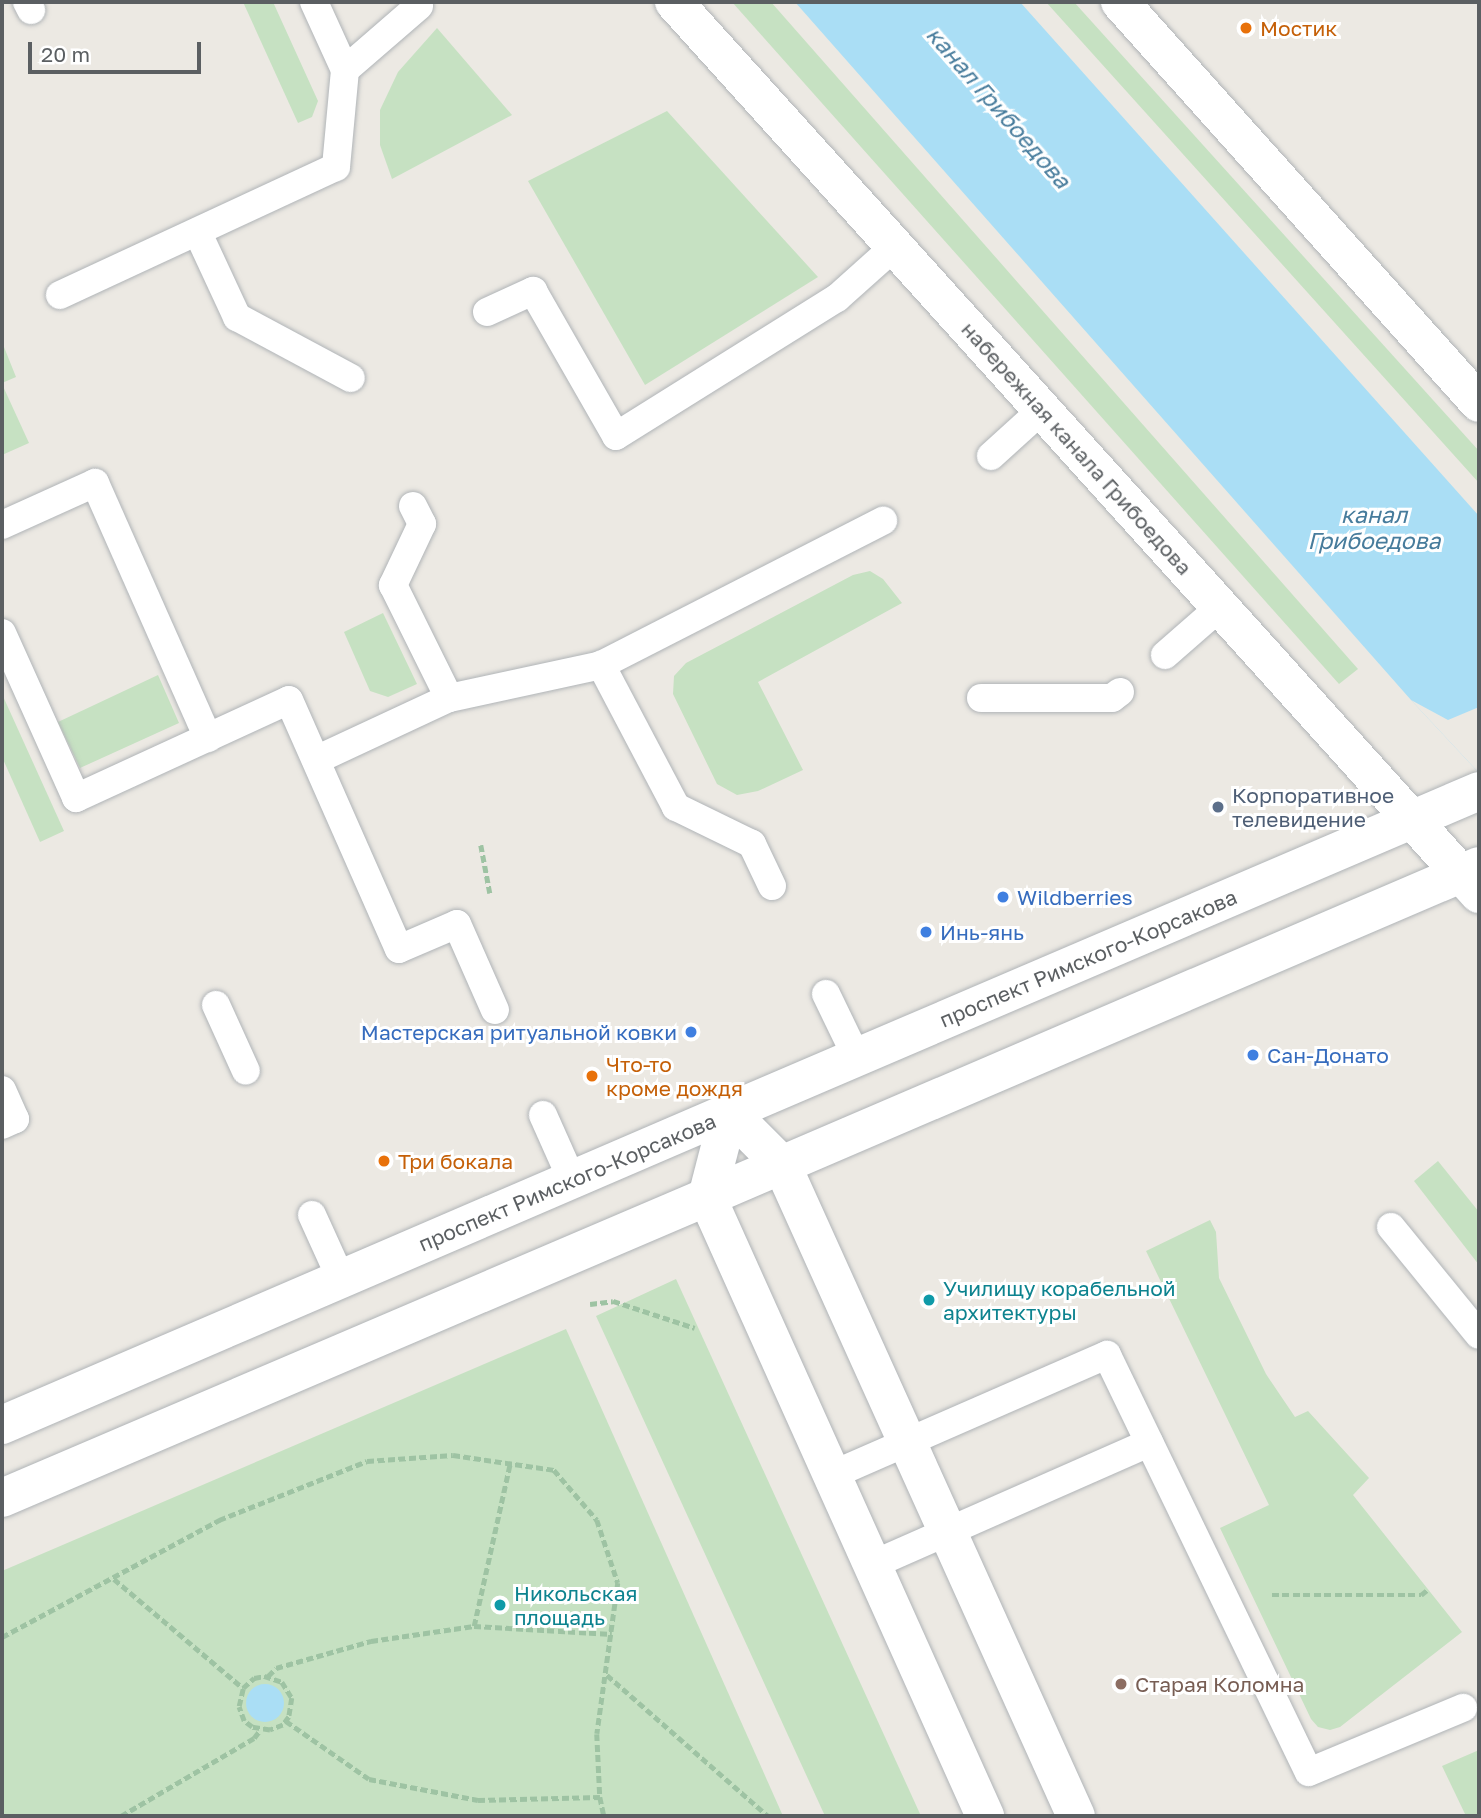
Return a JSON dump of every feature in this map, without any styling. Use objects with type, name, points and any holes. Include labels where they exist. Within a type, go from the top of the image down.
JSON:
[{"type":"street","name":"набережная канала Грибоедова","points":[[674,2],[894,247],[1044,408],[1411,819],[1473,878]]},
{"type":"street","points":[[1120,2],[1479,404]]},
{"type":"street","name":"проспект Римского-Корсакова","points":[[2,1425],[1479,791]]},
{"type":"street","points":[[2,1499],[782,1165],[1473,878]]},
{"type":"street","points":[[729,1112],[782,1165],[909,1441],[1076,1816]]},
{"type":"street","points":[[729,1112],[707,1197],[985,1816]]},
{"type":"lane","points":[[60,295],[336,167],[345,70],[314,2]]},
{"type":"lane","points":[[345,70],[419,6]]},
{"type":"lane","points":[[198,233],[237,317],[359,381]]},
{"type":"lane","points":[[487,312],[533,291],[616,436],[837,298],[894,247]]},
{"type":"lane","points":[[991,456],[1044,408]]},
{"type":"lane","points":[[2,525],[94,483],[208,738]]},
{"type":"lane","points":[[414,506],[422,524],[393,585],[449,698]]},
{"type":"lane","points":[[316,760],[449,698],[601,665],[883,521]]},
{"type":"lane","points":[[1165,655],[1220,607]]},
{"type":"lane","points":[[2,633],[76,798],[289,700],[400,949],[457,924],[495,1010]]},
{"type":"lane","points":[[601,665],[676,807],[752,844],[772,886]]},
{"type":"lane","points":[[981,698],[1112,698],[1120,692]]},
{"type":"lane","points":[[826,994],[857,1058]]},
{"type":"lane","points":[[216,1004],[246,1071]]},
{"type":"lane","points":[[2,1090],[15,1119],[2,1125]]},
{"type":"lane","points":[[543,1115],[572,1180]]},
{"type":"lane","points":[[313,1215],[341,1279]]},
{"type":"lane","points":[[1391,1227],[1479,1335]]},
{"type":"lane","points":[[832,1475],[1107,1355],[1309,1772],[1463,1708]]},
{"type":"lane","points":[[872,1565],[1149,1443]]},
{"type":"path","points":[[588,1304],[613,1301],[695,1328]]},
{"type":"path","points":[[2,1637],[114,1579],[219,1520],[367,1461],[453,1455],[554,1469],[597,1520],[618,1583],[597,1734],[600,1797],[604,1816]]},
{"type":"path","points":[[474,1626],[510,1463]]},
{"type":"path","points":[[114,1579],[243,1688]]},
{"type":"path","points":[[1224,1596],[1421,1595],[1427,1590]]},
{"type":"path","points":[[268,1676],[276,1668],[371,1641],[474,1626],[612,1634]]},
{"type":"path","points":[[606,1675],[768,1816]]},
{"type":"path","points":[[268,1676],[285,1685],[292,1698],[291,1712],[286,1721],[275,1729],[260,1730],[244,1721],[239,1707],[243,1688],[254,1678],[268,1676]]},
{"type":"path","points":[[286,1721],[369,1779],[478,1800],[600,1797]]},
{"type":"path","points":[[121,1816],[254,1738],[260,1730]]},
{"type":"green space","points":[[243,2],[273,2],[318,101],[312,117],[298,123]]},
{"type":"green space","points":[[732,2],[771,2],[1358,669],[1339,684]]},
{"type":"green space","points":[[1046,2],[1074,2],[1479,451],[1479,483]]},
{"type":"green space","points":[[437,28],[512,115],[392,179],[380,145],[380,110],[398,72]]},
{"type":"green space","points":[[667,111],[818,277],[645,385],[528,181]]},
{"type":"green space","points":[[2,342],[16,377],[2,383]]},
{"type":"green space","points":[[2,384],[29,443],[2,455]]},
{"type":"green space","points":[[870,571],[883,579],[902,603],[758,682],[803,770],[758,791],[737,795],[717,784],[673,694],[674,676],[686,663],[853,575]]},
{"type":"green space","points":[[383,613],[417,684],[388,697],[370,691],[344,632]]},
{"type":"green space","points":[[158,675],[179,723],[80,768],[58,722]]},
{"type":"green space","points":[[2,694],[64,831],[40,842],[2,757]]},
{"type":"green space","points":[[1438,1161],[1479,1212],[1479,1265],[1414,1181]]},
{"type":"green space","points":[[1210,1220],[1216,1232],[1219,1278],[1266,1374],[1295,1417],[1308,1411],[1369,1478],[1353,1495],[1462,1632],[1340,1727],[1330,1730],[1318,1727],[1311,1719],[1220,1528],[1269,1505],[1146,1251]]},
{"type":"green space","points":[[676,1279],[921,1816],[825,1816],[596,1316]]},
{"type":"green space","points":[[566,1329],[783,1816],[2,1816],[2,1571]]},
{"type":"green space","points":[[1479,1750],[1479,1816],[1466,1816],[1442,1766]]},
{"type":"water","name":"канал Грибоедова","points":[[795,2],[1020,2],[1479,516],[1479,773],[1411,700]]},
{"type":"water","points":[[265,1684],[278,1690],[284,1703],[278,1716],[265,1722],[252,1716],[246,1703],[252,1690]]},
{"type":"pier","points":[[1411,700],[1448,720],[1479,707],[1479,773]]},
{"type":"place","name":"Мостик","points":[[1246,28]]},
{"type":"place","name":"Корпоративное телевидение","points":[[1218,807]]},
{"type":"place","name":"Wildberries","points":[[1003,897]]},
{"type":"place","name":"Инь-янь","points":[[926,932]]},
{"type":"place","name":"Мастерская ритуальной ковки","points":[[691,1032]]},
{"type":"place","name":"Сан-Донато","points":[[1253,1055]]},
{"type":"place","name":"Что-то кроме дождя","points":[[592,1076]]},
{"type":"place","name":"Три бокала","points":[[384,1161]]},
{"type":"place","name":"Училищу корабельной архитектуры","points":[[929,1300]]},
{"type":"place","name":"Никольская площадь","points":[[500,1605]]},
{"type":"place","name":"Старая Коломна","points":[[1121,1684]]}]
